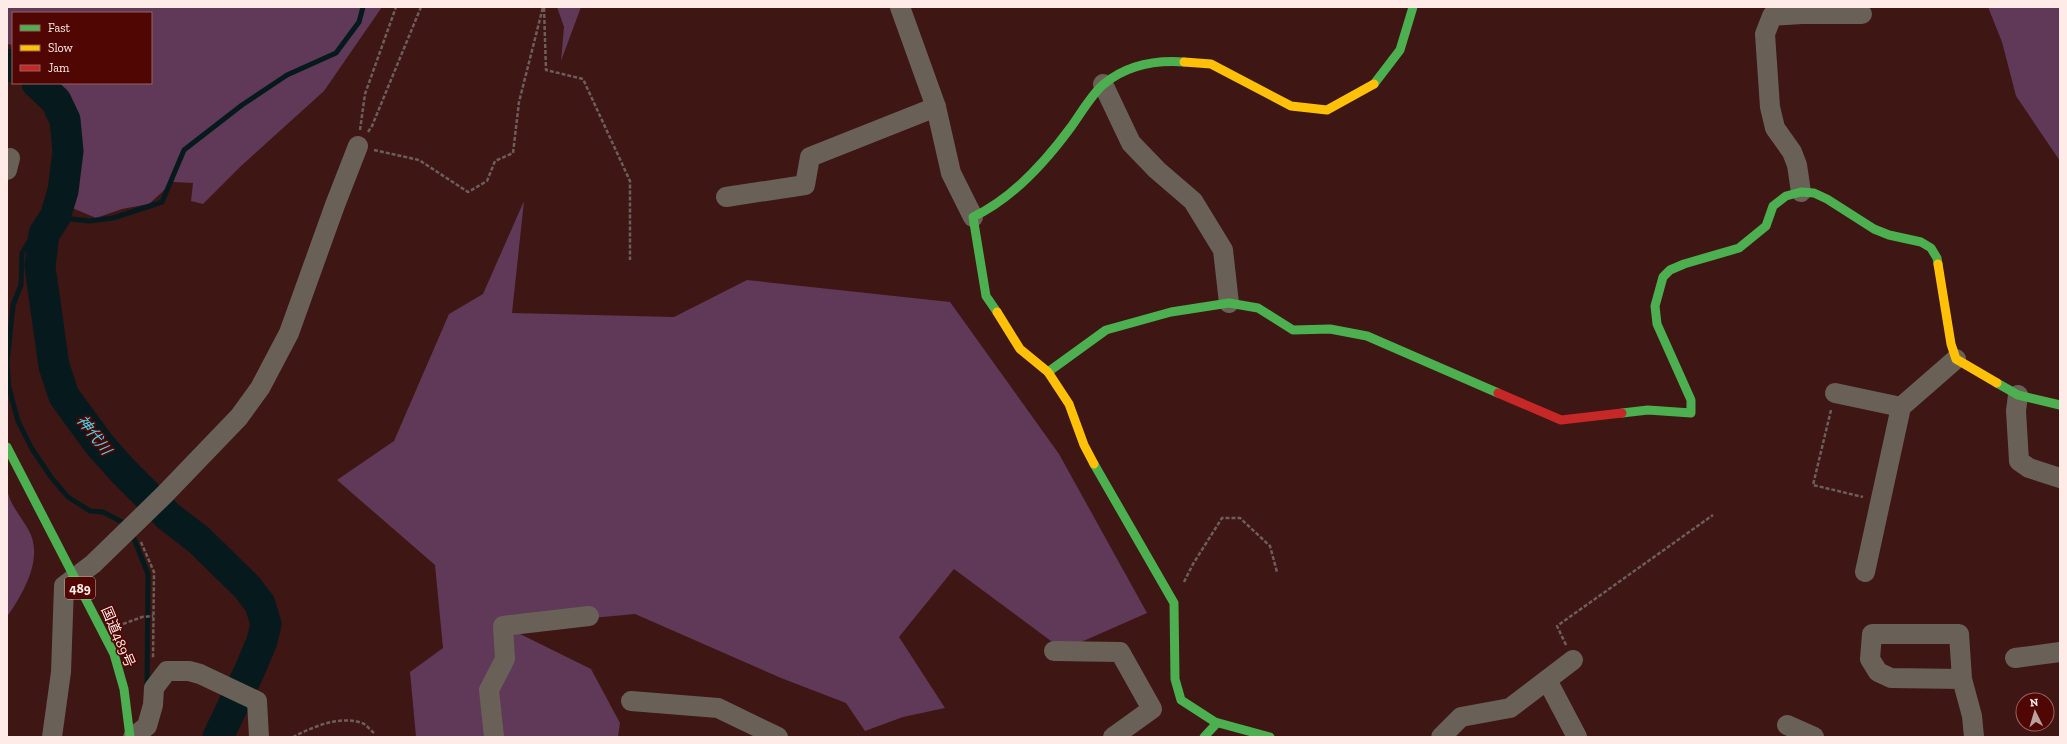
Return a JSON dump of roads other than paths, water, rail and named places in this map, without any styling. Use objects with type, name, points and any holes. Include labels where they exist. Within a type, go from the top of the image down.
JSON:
[{"type":"main road","points":[[1270,737],[1255,730],[1216,723],[1201,715],[1181,700],[1175,679],[1174,602],[1103,481],[1084,445],[1069,404],[1048,372],[1020,349],[986,296],[973,217],[988,210],[1030,174],[1060,142],[1103,84],[1138,65],[1165,61],[1211,64],[1291,106],[1327,110],[1372,86],[1400,50],[1413,7]]},
{"type":"main road","points":[[1048,372],[1106,330],[1171,312],[1229,303],[1258,308],[1293,330],[1330,329],[1367,336],[1561,420],[1648,410],[1691,413],[1691,400],[1657,324],[1655,306],[1663,277],[1670,270],[1684,264],[1739,248],[1752,240],[1766,226],[1773,206],[1786,196],[1801,192],[1814,193],[1827,199],[1874,229],[1889,236],[1921,242],[1931,248],[1937,258],[1951,344],[1956,359],[2018,395],[2060,406]]},
{"type":"main road","name":"国道489号","points":[[7,447],[114,654],[124,689],[132,737]]},
{"type":"main road","points":[[1204,737],[1216,723]]},
{"type":"street","points":[[900,7],[936,108],[951,172],[973,217]]},
{"type":"street","points":[[1801,192],[1797,165],[1792,152],[1774,128],[1770,107],[1765,34],[1772,16],[1802,14],[1862,14]]},
{"type":"street","points":[[1103,84],[1131,143],[1156,170],[1193,200],[1224,250],[1229,303]]},
{"type":"street","points":[[726,197],[805,185],[810,157],[936,108]]},
{"type":"street","points":[[52,737],[61,672],[64,586],[85,571],[164,495],[239,417],[267,376],[289,333],[358,146]]},
{"type":"street","points":[[1865,572],[1882,502],[1901,407],[1956,359]]},
{"type":"street","points":[[1836,392],[1901,407]]},
{"type":"street","points":[[2018,395],[2016,411],[2019,461],[2029,468],[2060,478]]},
{"type":"street","points":[[494,737],[490,690],[505,659],[503,626],[589,616]]},
{"type":"street","points":[[1962,679],[1891,678],[1878,672],[1870,659],[1872,634],[1959,634],[1962,679],[1972,716],[1974,737]]},
{"type":"street","points":[[1054,650],[1120,652],[1152,709],[1113,737]]},
{"type":"street","points":[[2015,658],[2060,652]]},
{"type":"street","points":[[1441,737],[1461,717],[1510,708],[1573,660]]},
{"type":"street","points":[[132,737],[147,726],[153,705],[154,688],[167,671],[189,671],[257,701],[259,737]]},
{"type":"street","points":[[1547,680],[1577,737]]},
{"type":"street","points":[[631,701],[718,708],[778,737]]},
{"type":"street","points":[[1787,725],[1814,737]]},
{"type":"waterway","points":[[55,217],[89,221],[113,218],[162,202],[184,150],[242,105],[287,75],[336,53],[359,22],[363,7]]},
{"type":"waterway","name":"神代川","points":[[7,64],[12,66]]},
{"type":"waterway","name":"神代川","points":[[38,84],[56,101],[65,120],[68,151],[63,191],[55,217],[44,234],[40,267],[54,366],[64,396],[99,444],[123,471],[168,516],[199,540],[247,587],[260,604],[266,624],[262,641],[249,672],[218,737]]},
{"type":"waterway","points":[[44,234],[30,240],[22,253],[21,285],[13,305],[7,363],[9,388],[18,421],[32,449],[51,477],[68,497],[90,511],[103,512],[124,523]]},
{"type":"waterway","points":[[133,536],[148,574],[147,687]]}]
